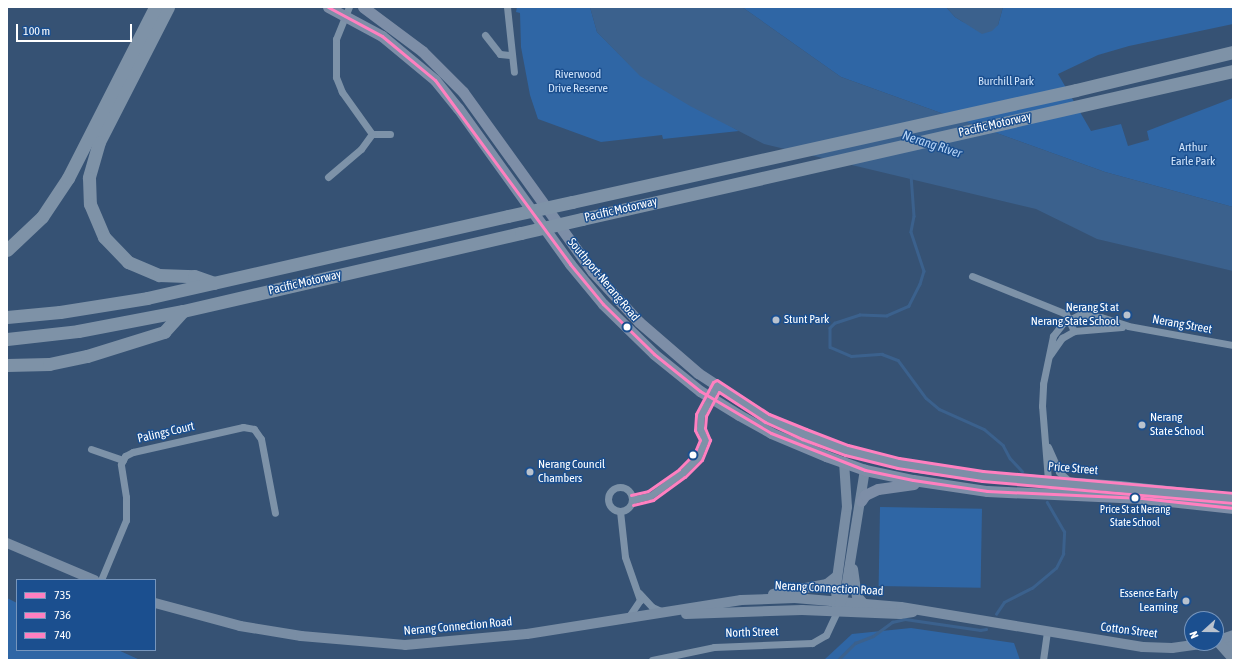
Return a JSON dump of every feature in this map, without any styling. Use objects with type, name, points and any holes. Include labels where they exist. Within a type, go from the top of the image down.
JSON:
[{"type":"highway","points":[[7,250],[42,217],[68,178],[155,7]]},
{"type":"highway","points":[[168,7],[99,142],[89,178],[90,204],[104,237],[128,262],[159,275],[194,276],[215,283]]},
{"type":"highway","name":"Pacific Motorway","points":[[7,317],[104,305],[215,283],[508,216],[753,163],[1076,90],[1233,52]]},
{"type":"highway","name":"Pacific Motorway","points":[[7,339],[78,331],[183,311],[1233,71]]},
{"type":"highway","points":[[1153,89],[1233,80]]},
{"type":"highway","points":[[7,365],[73,361],[164,332],[183,311]]},
{"type":"main road","name":"Southport-Nerang Road","points":[[328,7],[347,11],[382,36],[435,80],[458,108],[570,264],[603,304],[654,354],[709,398],[771,433],[844,462],[865,470],[925,482]]},
{"type":"main road","name":"Southport-Nerang Road","points":[[363,7],[422,51],[463,92],[592,271],[652,335],[717,385],[767,418],[846,450],[911,466]]},
{"type":"main road","points":[[846,450],[859,460],[865,470]]},
{"type":"main road","name":"North Street","points":[[838,604],[837,576],[846,519],[844,462]]},
{"type":"main road","name":"Price Street","points":[[911,466],[982,476],[1071,482],[1233,498]]},
{"type":"main road","name":"North Street","points":[[838,604],[852,557],[865,470]]},
{"type":"main road","points":[[1048,480],[1057,489],[1092,497]]},
{"type":"main road","points":[[861,501],[865,495],[878,489],[925,482],[987,491],[1180,502],[1233,508]]},
{"type":"main road","points":[[7,543],[92,579]]},
{"type":"main road","points":[[852,557],[856,590],[863,603]]},
{"type":"main road","points":[[742,600],[827,584],[837,576]]},
{"type":"main road","name":"Nerang Connection Road","points":[[156,603],[240,626],[301,636],[405,645],[527,634],[668,613],[742,600],[795,598],[900,614],[916,612]]},
{"type":"main road","name":"Nerang Connection Road","points":[[668,613],[863,603],[1047,632]]},
{"type":"main road","name":"Cotton Street","points":[[1047,632],[1143,647],[1184,647]]},
{"type":"main road","points":[[1224,642],[1233,648]]},
{"type":"main road","points":[[1224,646],[1233,659]]},
{"type":"street","points":[[507,7],[510,55],[514,72]]},
{"type":"street","points":[[347,11],[336,39],[336,77],[342,92],[372,134]]},
{"type":"street","points":[[485,36],[500,54],[510,55]]},
{"type":"street","points":[[372,134],[390,134]]},
{"type":"street","points":[[328,177],[361,149],[372,134]]},
{"type":"street","points":[[972,276],[1057,310],[1069,318],[1074,331],[1056,345],[1045,368]]},
{"type":"street","name":"Nerang Street","points":[[1069,318],[1088,315],[1128,326],[1233,344]]},
{"type":"street","points":[[1048,480],[1042,406],[1045,368],[1053,336],[1069,318]]},
{"type":"street","name":"Nerang Street","points":[[1074,331],[1128,326]]},
{"type":"street","points":[[632,500],[626,489],[613,489],[608,500],[612,508],[620,511],[626,509],[632,500],[650,496],[682,473],[698,457],[705,440],[700,429],[701,415],[717,385]]},
{"type":"street","name":"Palings Court","points":[[123,460],[125,456],[133,452],[243,427],[254,429],[261,439],[275,513]]},
{"type":"street","points":[[1044,436],[1059,472],[1071,482]]},
{"type":"street","points":[[91,449],[123,460],[120,464],[126,497],[126,520],[101,579]]},
{"type":"street","points":[[620,511],[625,557],[638,593],[639,603],[628,618]]},
{"type":"street","points":[[638,593],[652,606],[668,613]]},
{"type":"street","name":"North Street","points":[[652,660],[714,647],[812,643],[826,635],[838,604]]},
{"type":"street","points":[[1043,660],[1047,632]]},
{"type":"green space","name":"Riverwood Drive Reserve","points":[[517,7],[590,7],[597,32],[640,75],[739,131],[663,139],[662,135],[601,142],[538,119],[530,95],[521,47],[520,13],[516,12]]},
{"type":"green space","name":"Burchill Park","points":[[742,7],[946,7],[955,17],[963,22],[994,27],[998,25],[1003,7],[1233,7],[1233,24],[1129,46],[1098,55],[1058,74],[1091,131],[1121,124],[1128,146],[1149,140],[1147,131],[1233,98],[1233,207],[1105,172],[841,77]]},
{"type":"green space","points":[[880,507],[982,509],[981,588],[879,586]]},
{"type":"green space","points":[[7,598],[16,602],[16,651],[120,651],[140,660],[7,660]]},
{"type":"green space","points":[[911,628],[1014,643],[1020,660],[824,660],[852,634]]},
{"type":"water","name":"Nerang River","points":[[590,7],[742,7],[841,77],[1105,172],[1233,207],[1233,271],[1097,239],[1036,209],[764,144],[690,106],[640,76],[597,32]]},
{"type":"water","points":[[946,7],[1003,7],[998,25],[992,31],[982,34],[955,17]]},
{"type":"waterway","points":[[911,175],[914,216],[911,232],[924,271],[920,284],[909,306],[887,316],[860,315],[835,323],[830,328],[830,347],[851,356],[882,354],[898,360],[926,398],[939,409],[984,429],[1003,445],[1010,458],[1022,471]]},
{"type":"waterway","points":[[996,614],[1004,602],[1032,588],[1056,568],[1063,554],[1064,532],[1047,502]]},
{"type":"waterway","points":[[838,660],[855,643],[873,636],[892,622],[905,619],[980,630],[986,629]]},
{"type":"transit line","name":"735","points":[[328,7],[382,36],[435,80],[570,264],[603,304],[654,354],[700,391],[771,433],[865,470],[913,480],[987,491],[1142,498],[1233,508]]},
{"type":"transit line","name":"740","points":[[631,495],[648,491],[679,469],[694,454],[700,440],[695,430],[696,414],[713,382],[717,380],[769,414],[848,445],[899,458],[983,471],[1233,493]]},
{"type":"transit line","name":"736","points":[[633,505],[653,500],[685,477],[702,460],[710,440],[705,428],[706,416],[719,392],[765,422],[802,439],[845,455],[897,468],[982,481],[1232,503]]},
{"type":"place","name":"Nerang St at Nerang State School","points":[[1127,315]]},
{"type":"place","name":"Stunt Park","points":[[776,320]]},
{"type":"place","name":"Nerang State School","points":[[1142,425]]},
{"type":"place","name":"Nerang Council Chambers","points":[[530,472]]},
{"type":"place","name":"Price St at Nerang State School","points":[[1135,498]]},
{"type":"place","name":"Essence Early Learning","points":[[1186,601]]},
{"type":"park label","name":"Arthur Earle Park","points":[[1193,155]]}]
